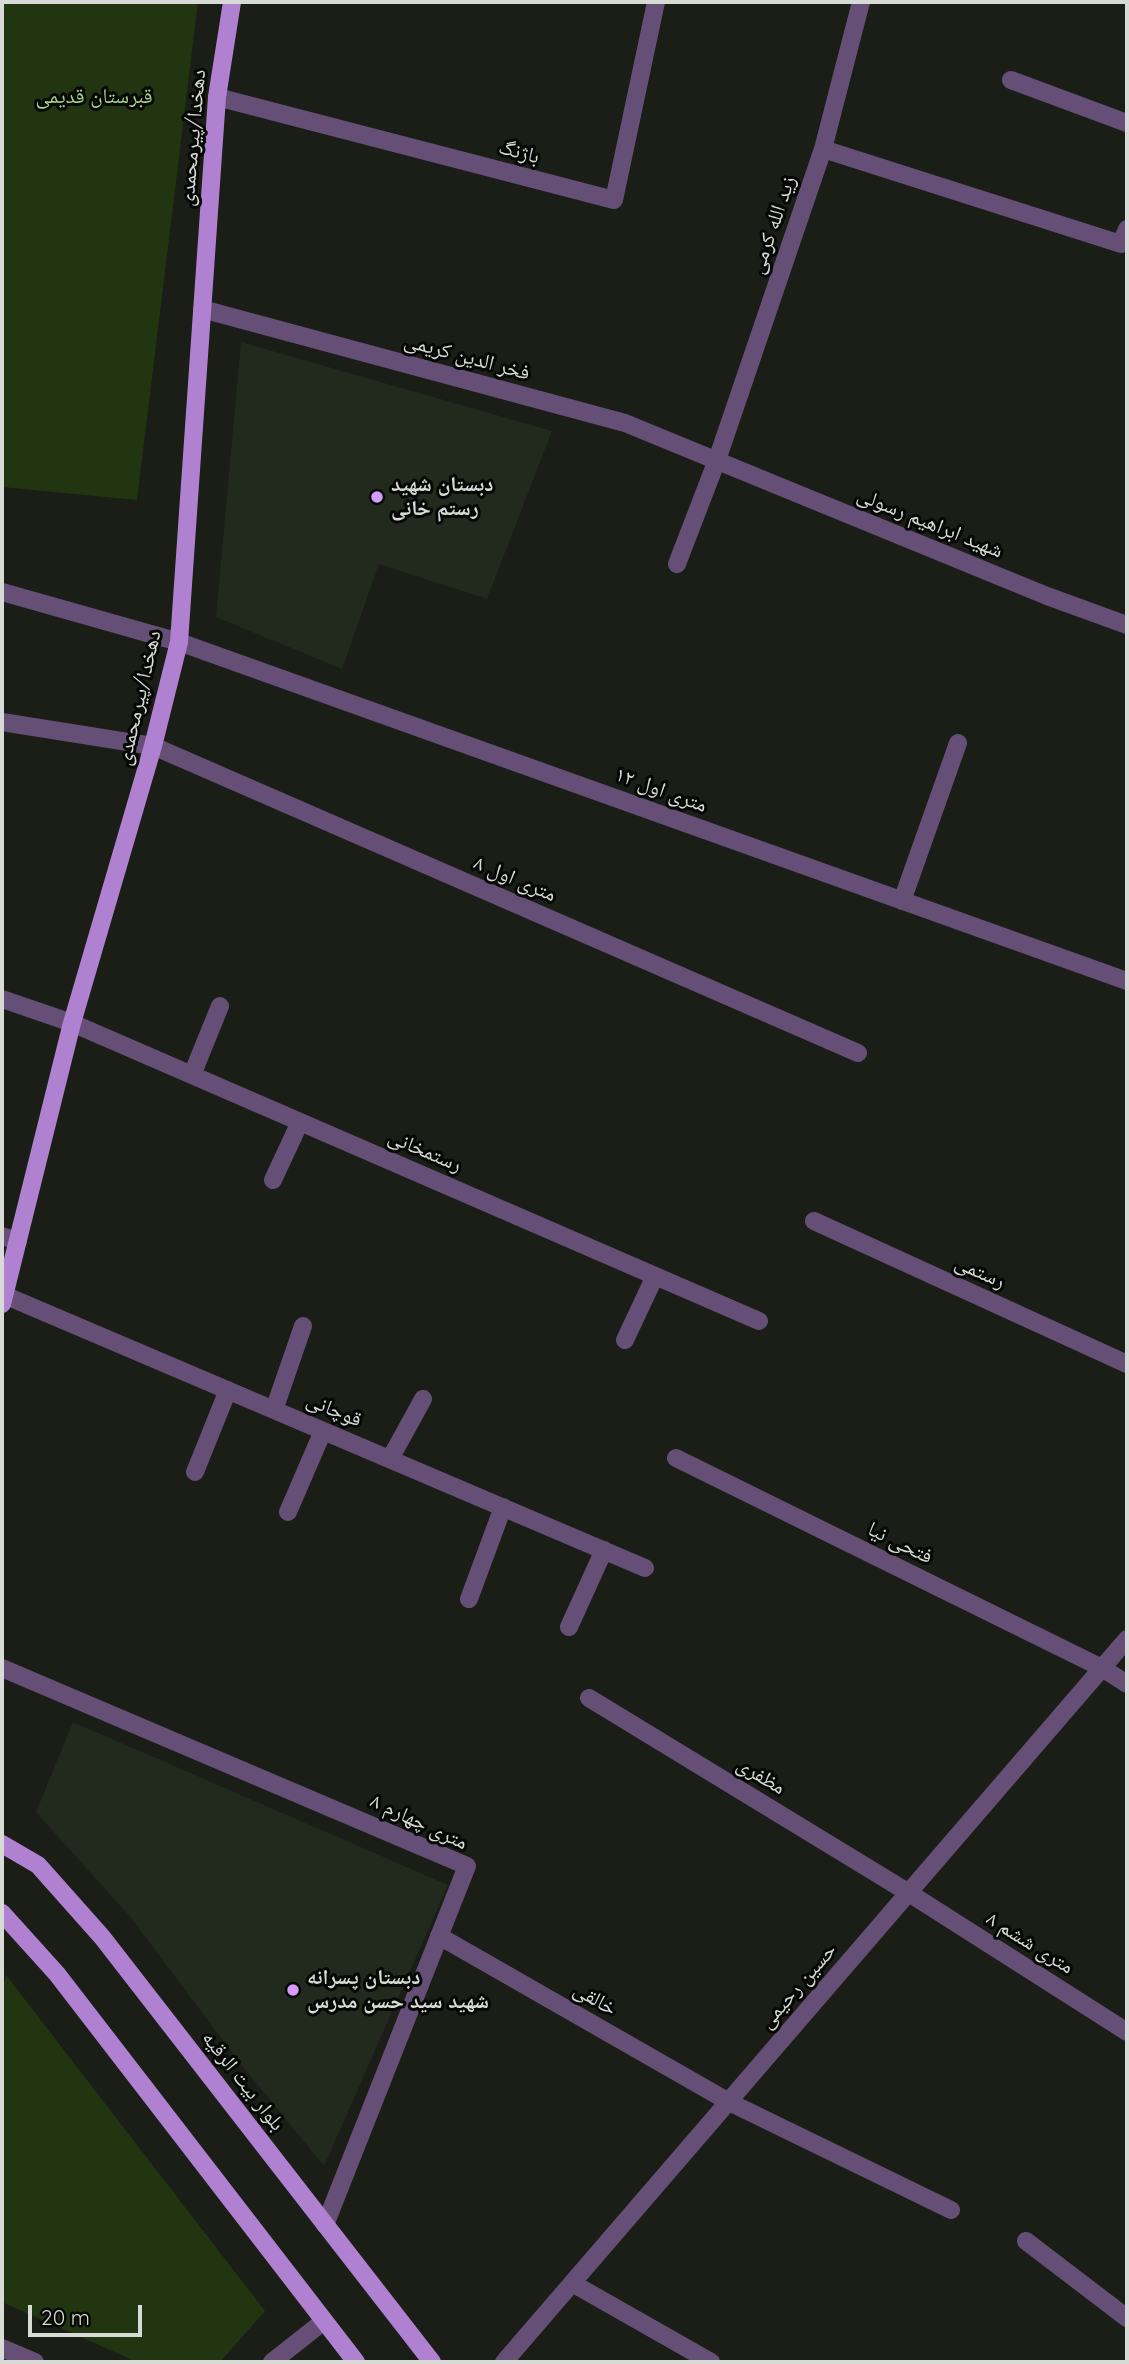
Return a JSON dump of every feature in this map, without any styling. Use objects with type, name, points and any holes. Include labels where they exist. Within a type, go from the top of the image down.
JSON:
[{"type":"main road","name":"دهخدا/پیرمحمدی","points":[[3,1300],[10,1238],[153,746],[178,642],[217,97],[232,2]]},
{"type":"main road","name":"بلوار بیت الرقیه","points":[[2,1844],[38,1865],[102,1937],[432,2362]]},
{"type":"main road","points":[[2,1913],[57,1974],[356,2362]]},
{"type":"street","name":"باژنگ","points":[[217,97],[614,200],[656,2]]},
{"type":"street","name":"زید الله کرمی","points":[[677,564],[716,460],[823,149],[861,2]]},
{"type":"street","points":[[1011,80],[1127,123]]},
{"type":"street","points":[[823,149],[1125,240]]},
{"type":"street","name":"فخر الدین کریمی","points":[[202,309],[625,423],[716,460]]},
{"type":"street","name":"شهید ابراهیم رسولی","points":[[716,460],[1047,596],[1127,625]]},
{"type":"street","name":"۱۲ متری اول","points":[[2,592],[178,642],[1127,981]]},
{"type":"street","name":"۸ متری اول","points":[[2,722],[153,746],[858,1053]]},
{"type":"street","points":[[902,901],[958,743]]},
{"type":"street","name":"رستمخانی","points":[[2,999],[72,1023],[759,1321]]},
{"type":"street","points":[[192,1075],[220,1006]]},
{"type":"street","points":[[273,1180],[300,1122]]},
{"type":"street","name":"رستمی","points":[[814,1221],[1127,1364]]},
{"type":"street","points":[[625,1340],[655,1276]]},
{"type":"street","name":"قوچانی","points":[[3,1300],[228,1390],[645,1568]]},
{"type":"street","points":[[274,1410],[303,1326]]},
{"type":"street","points":[[195,1472],[228,1390]]},
{"type":"street","points":[[390,1459],[423,1399]]},
{"type":"street","points":[[288,1512],[323,1431]]},
{"type":"street","name":"فتحی نیا","points":[[677,1458],[1102,1668],[1127,1684]]},
{"type":"street","points":[[469,1599],[503,1507]]},
{"type":"street","points":[[569,1627],[604,1550]]},
{"type":"street","name":"حسین رحیمی","points":[[504,2362],[1127,1639]]},
{"type":"street","name":"۸ متری چهارم","points":[[2,1668],[467,1866],[325,2225]]},
{"type":"street","name":"مظفری","points":[[589,1698],[909,1893]]},
{"type":"street","name":"۸ متری ششم","points":[[909,1893],[1127,2032]]},
{"type":"street","name":"خالقی","points":[[439,1936],[729,2102],[951,2210]]},
{"type":"street","points":[[1026,2241],[1127,2318]]},
{"type":"street","points":[[572,2283],[711,2362]]},
{"type":"street","points":[[272,2362],[324,2320]]},
{"type":"street","points":[[2,2348],[35,2362]]},
{"type":"shaded area","name":"دبستان شهید رستم خانی","points":[[241,342],[552,431],[487,599],[379,564],[342,669],[216,617]]},
{"type":"shaded area","name":"دبستان پسرانه شهید سید حسن مدرس","points":[[73,1722],[448,1885],[324,2166],[239,2062],[131,1918],[36,1812]]},
{"type":"green space","name":"قبرستان قدیمى","points":[[2,2],[198,2],[137,500],[2,487]]},
{"type":"green space","points":[[6,1975],[265,2311],[220,2362],[137,2362],[2,2302],[2,1991]]},
{"type":"place","name":"دبستان شهید رستم خانی","points":[[377,497]]},
{"type":"place","name":"دبستان پسرانه شهید سید حسن مدرس","points":[[293,1990]]}]
